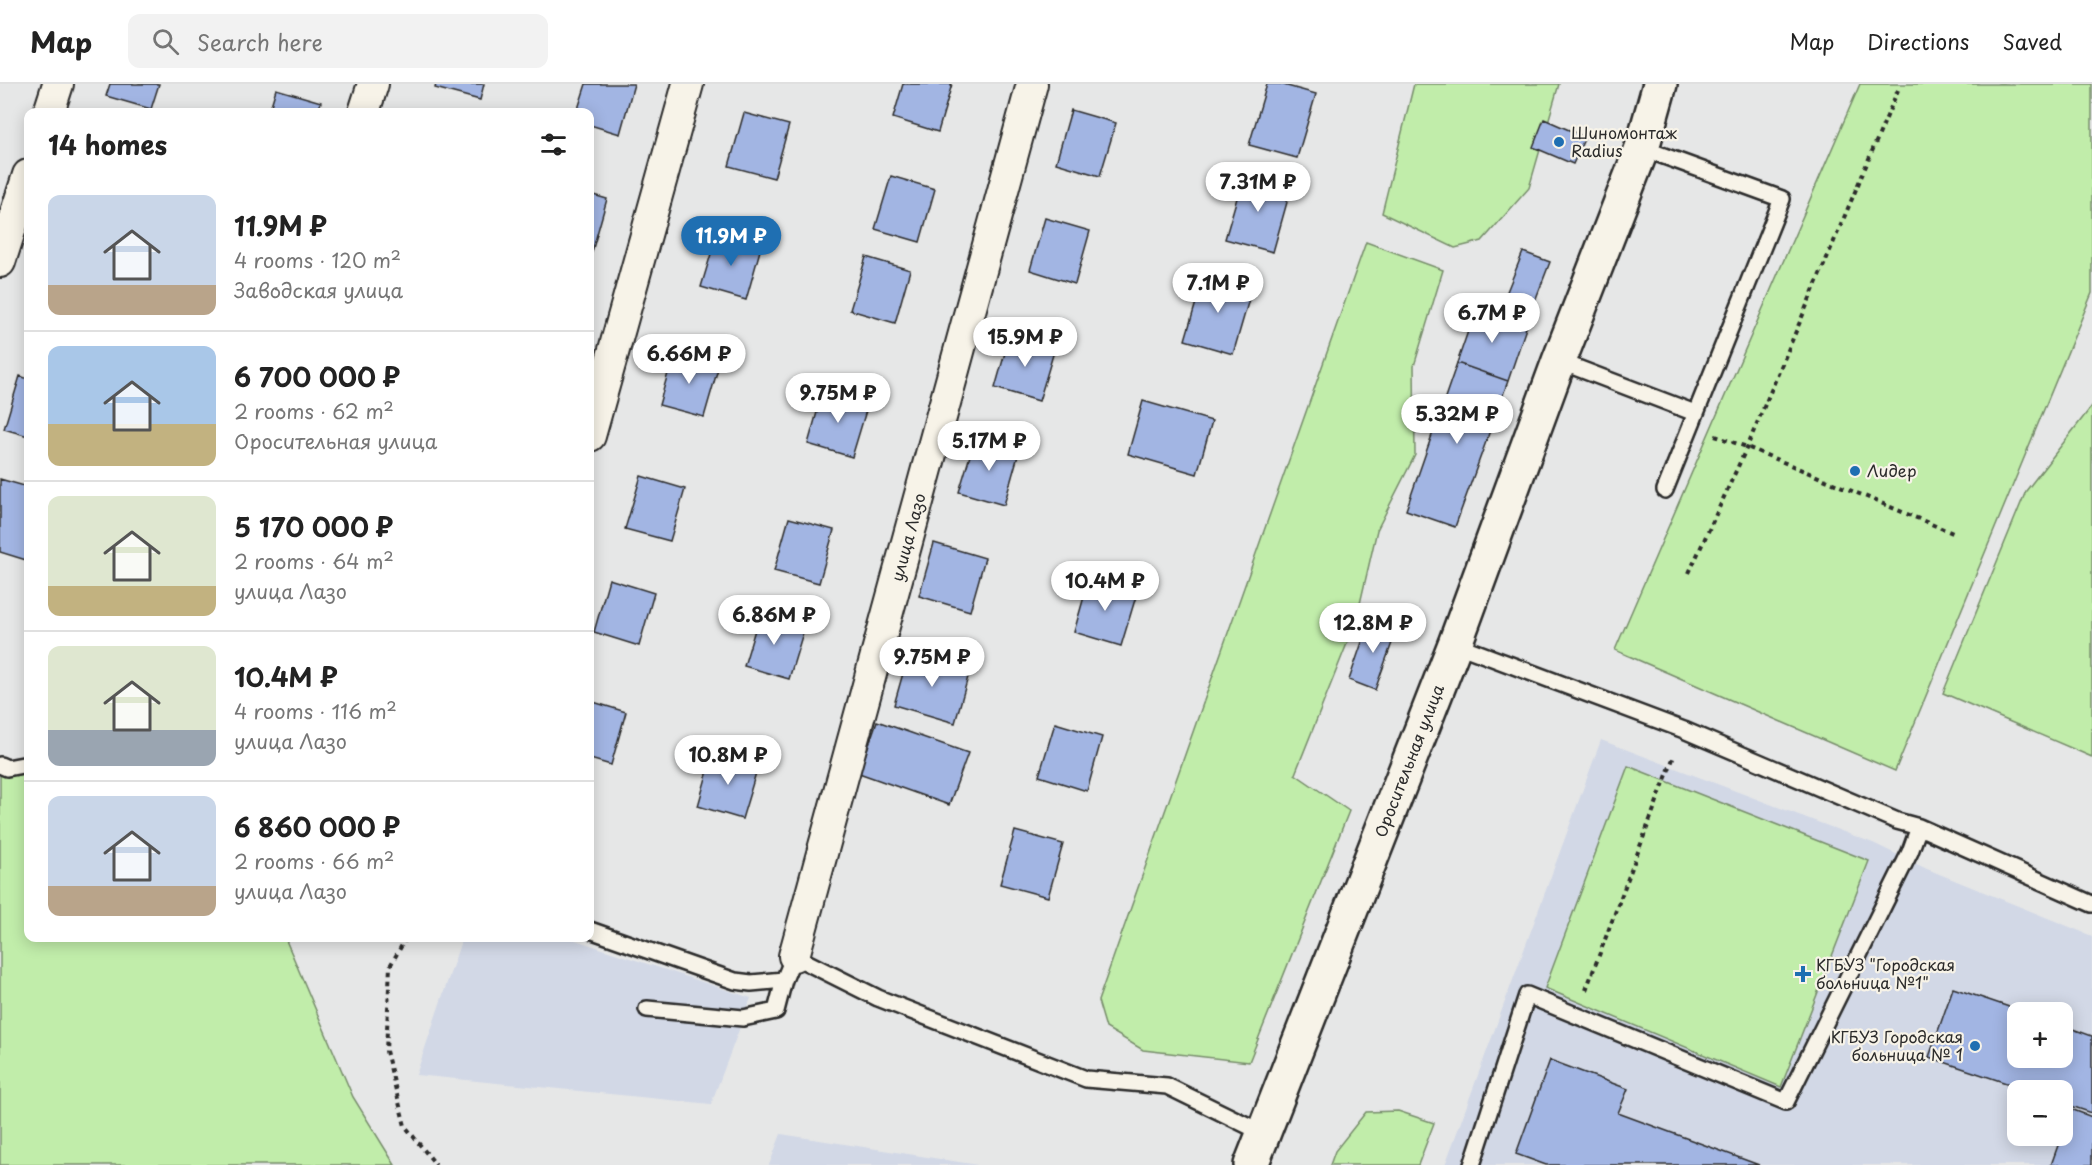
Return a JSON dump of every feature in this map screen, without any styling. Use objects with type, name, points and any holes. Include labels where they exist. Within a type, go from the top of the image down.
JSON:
[{"type":"main road","name":"Оросительная улица","points":[[1251,1165],[1455,644],[1559,361],[1642,148],[1660,84]]},
{"type":"street","points":[[50,108],[58,84]]},
{"type":"street","points":[[365,108],[373,84]]},
{"type":"street","points":[[594,422],[688,84]]},
{"type":"street","name":"улица Лазо","points":[[789,968],[1032,84]]},
{"type":"street","points":[[0,262],[24,187]]},
{"type":"lane","points":[[1642,148],[1782,199],[1665,490]]},
{"type":"lane","points":[[1559,361],[1692,420]]},
{"type":"lane","points":[[1455,644],[1684,730],[1897,821],[1919,827],[2092,904]]},
{"type":"lane","points":[[0,765],[7,768],[24,765]]},
{"type":"lane","points":[[1472,1165],[1527,995],[1786,1102],[1910,852],[1919,827]]},
{"type":"lane","points":[[594,931],[735,981],[751,983],[789,968],[878,998],[1086,1079],[1167,1086],[1263,1133]]},
{"type":"lane","points":[[647,1009],[743,1018],[776,1011],[789,968]]},
{"type":"path","points":[[1689,573],[1747,447],[1898,90]]},
{"type":"path","points":[[1692,420],[1747,447],[1955,534]]},
{"type":"path","points":[[1577,1016],[1684,730]]},
{"type":"path","points":[[404,942],[390,966],[386,1051],[405,1126],[436,1165]]},
{"type":"shaded area","name":"КГБУЗ \"Городская больница №1\"","points":[[1601,740],[1873,843],[1927,869],[2092,936],[2092,1165],[1445,1165]]},
{"type":"shaded area","points":[[461,942],[581,942],[751,998],[711,1104],[416,1075]]},
{"type":"shaded area","points":[[781,1134],[978,1165],[769,1165]]},
{"type":"green space","points":[[1414,84],[1559,84],[1529,188],[1482,241],[1455,248],[1382,213]]},
{"type":"green space","name":"Лидер","points":[[1860,84],[2092,84],[2092,293],[1895,771],[1615,650]]},
{"type":"green space","points":[[1366,242],[1443,270],[1414,366],[1415,455],[1377,530],[1356,621],[1295,774],[1349,811],[1249,1062],[1143,1050],[1106,1028],[1098,1001]]},
{"type":"green space","points":[[2092,406],[2092,757],[1943,693],[2026,491]]},
{"type":"green space","points":[[0,758],[24,767],[24,942],[287,942],[353,1097],[395,1165],[0,1165]]},
{"type":"green space","points":[[1628,766],[1869,861],[1781,1087],[1545,988]]},
{"type":"green space","points":[[1398,1111],[1434,1123],[1418,1165],[1330,1165],[1335,1151],[1366,1112]]},
{"type":"building","points":[[110,84],[159,84],[151,108],[106,96]]},
{"type":"building","points":[[436,84],[484,84],[480,100],[435,88]]},
{"type":"building","points":[[586,84],[634,84],[620,134],[594,126],[594,108],[578,108]]},
{"type":"building","points":[[903,84],[952,84],[938,132],[893,118]]},
{"type":"building","points":[[1267,84],[1280,84],[1316,94],[1297,158],[1249,145]]},
{"type":"building","points":[[276,89],[321,102],[319,108],[270,108]]},
{"type":"building","points":[[1071,110],[1116,123],[1100,176],[1056,163]]},
{"type":"building","points":[[744,113],[789,125],[774,178],[729,166]]},
{"type":"building","name":"Шиномонтаж Radius","points":[[1544,119],[1585,137],[1573,164],[1533,147]]},
{"type":"building","points":[[1244,174],[1291,188],[1273,252],[1225,239]]},
{"type":"building","points":[[891,176],[935,189],[920,242],[875,229]]},
{"type":"building","points":[[594,195],[607,199],[594,245]]},
{"type":"building","points":[[1045,218],[1090,231],[1075,284],[1030,270]]},
{"type":"building","points":[[717,234],[761,247],[746,300],[701,287]]},
{"type":"building","points":[[1523,252],[1550,262],[1533,306],[1506,294]]},
{"type":"building","points":[[866,257],[910,270],[895,323],[850,310]]},
{"type":"building","points":[[1204,275],[1252,289],[1233,354],[1185,340]]},
{"type":"building","points":[[1476,308],[1527,325],[1508,381],[1457,363]]},
{"type":"building","points":[[1010,335],[1055,348],[1039,401],[995,388]]},
{"type":"building","points":[[674,352],[719,365],[704,417],[659,405]]},
{"type":"building","points":[[1457,363],[1508,381],[1455,527],[1406,510]]},
{"type":"building","points":[[20,376],[24,378],[24,435],[4,429]]},
{"type":"building","points":[[823,391],[868,404],[852,457],[808,444]]},
{"type":"building","points":[[1143,401],[1212,421],[1197,474],[1128,454]]},
{"type":"building","points":[[975,439],[1019,452],[1004,505],[959,492]]},
{"type":"building","points":[[641,476],[685,489],[670,541],[625,529]]},
{"type":"building","points":[[0,479],[24,486],[24,559],[0,552]]},
{"type":"building","points":[[789,518],[834,530],[819,583],[774,571]]},
{"type":"building","points":[[934,543],[985,558],[970,611],[919,596]]},
{"type":"building","points":[[609,579],[654,593],[639,646],[594,632]]},
{"type":"building","points":[[1089,579],[1137,593],[1121,646],[1074,632]]},
{"type":"building","points":[[760,613],[805,626],[789,679],[744,666]]},
{"type":"building","points":[[1370,619],[1397,629],[1375,690],[1349,680]]},
{"type":"building","points":[[909,652],[970,670],[955,723],[894,705]]},
{"type":"building","points":[[594,702],[626,712],[611,765],[594,760]]},
{"type":"building","points":[[877,721],[968,753],[949,805],[859,773]]},
{"type":"building","points":[[1055,723],[1102,737],[1087,791],[1039,776]]},
{"type":"building","points":[[713,753],[758,766],[742,819],[698,806]]},
{"type":"building","points":[[1015,831],[1063,844],[1048,897],[1000,884]]},
{"type":"building","name":"КГБУЗ Городская больница № 1","points":[[1953,988],[2007,1006],[2007,1068],[2073,1068],[2073,1029],[2092,1036],[2092,1113],[2073,1107],[2073,1080],[2007,1080],[2007,1083],[1929,1057]]},
{"type":"building","points":[[1550,1060],[1628,1089],[1618,1113],[1759,1165],[1546,1165],[1516,1154]]},
{"type":"building","points":[[2073,1110],[2092,1117],[2092,1165],[2051,1165],[2058,1146],[2073,1146]]},
{"type":"place","name":"Шиномонтаж Radius","points":[[1559,142]]},
{"type":"place","name":"Лидер","points":[[1855,471]]},
{"type":"place","name":"КГБУЗ \"Городская больница №1\"","points":[[1803,974]]},
{"type":"place","name":"КГБУЗ Городская больница № 1","points":[[1975,1046]]}]
